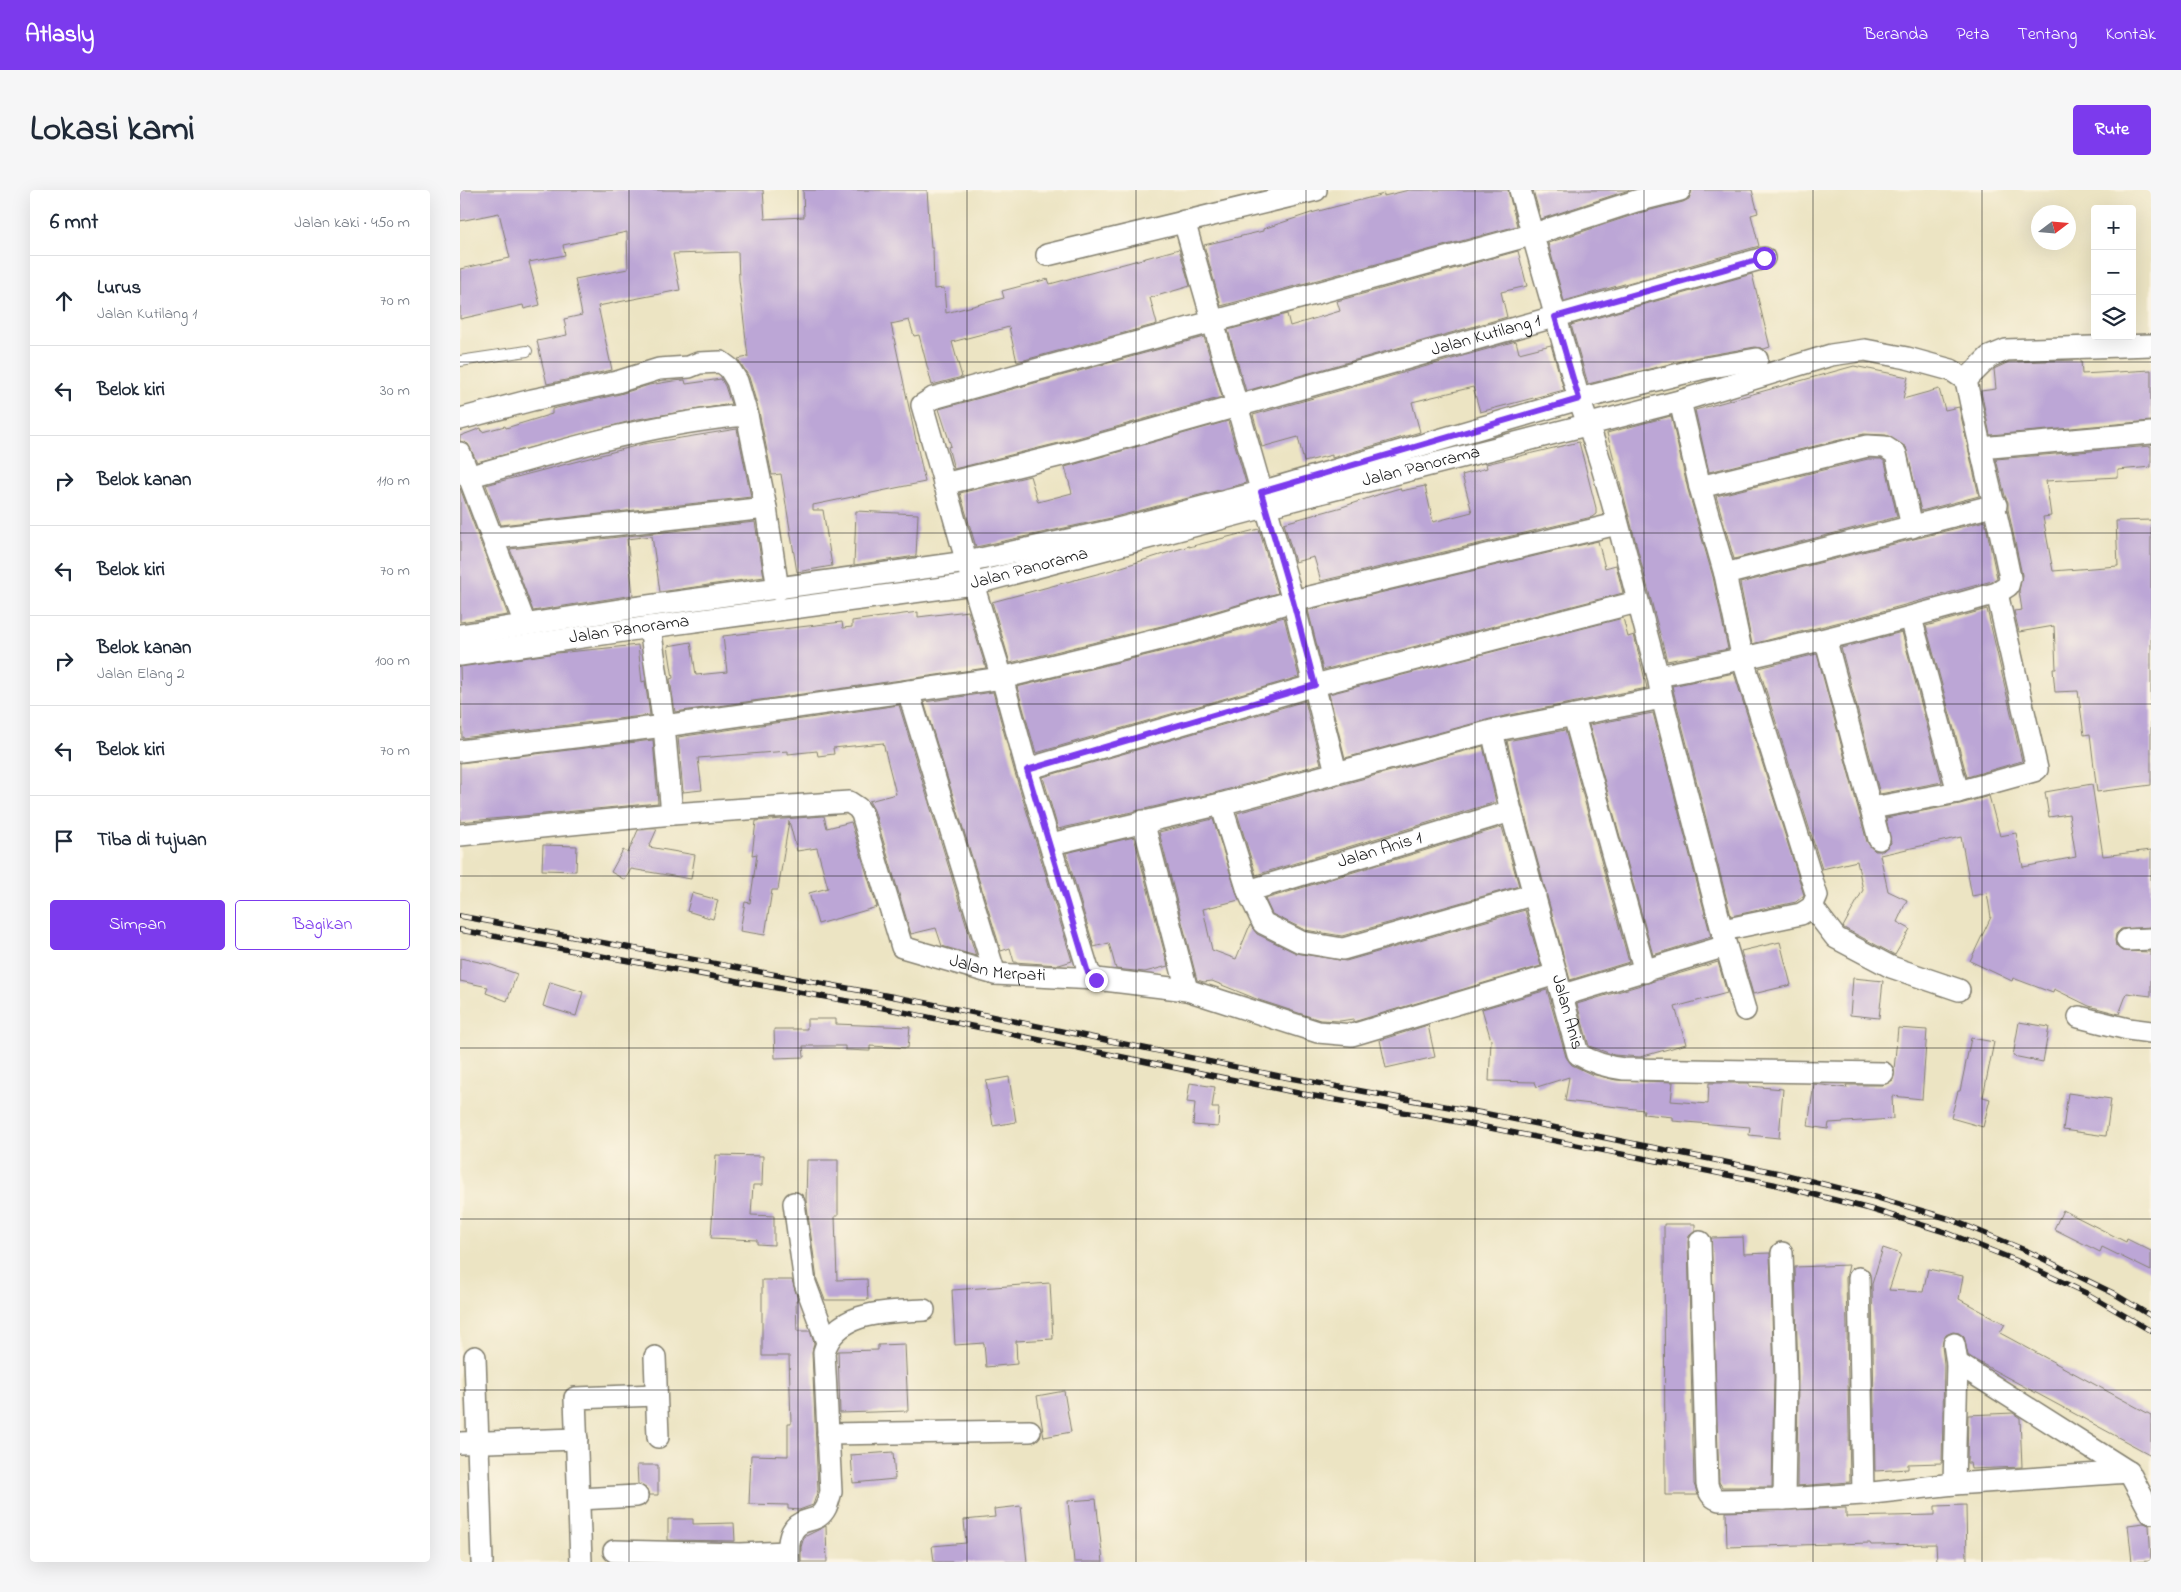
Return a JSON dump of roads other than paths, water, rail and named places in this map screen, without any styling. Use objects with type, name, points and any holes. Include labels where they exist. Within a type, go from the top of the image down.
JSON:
[{"type":"street","points":[[1046,255],[1316,190]]},
{"type":"street","points":[[1520,190],[1534,234],[1555,317],[1617,524],[1745,1010]]},
{"type":"street","points":[[1096,980],[1088,973],[1051,844],[1027,770],[1002,678],[922,410],[924,402],[1213,320],[1534,234],[1636,201],[1680,190]]},
{"type":"street","points":[[1184,221],[1239,406],[1263,500],[1293,601],[1336,772]]},
{"type":"street","name":"Jalan Kutilang 1","points":[[944,484],[1070,453],[1764,258]]},
{"type":"street","points":[[1658,676],[1744,660],[1826,641],[1997,593],[2008,586],[2010,578],[1996,505],[1980,448],[1966,380],[1988,357],[2006,350],[2151,345]]},
{"type":"street","name":"Jalan Panorama","points":[[460,655],[650,627],[973,584],[1263,500],[1588,425],[1680,401],[1831,355],[1865,350],[1907,358],[1951,370],[1966,380]]},
{"type":"street","points":[[460,635],[525,624],[967,562],[1263,500],[1579,399],[1700,369],[1757,359]]},
{"type":"street","points":[[460,419],[532,400],[617,382],[659,369],[688,367],[709,361],[721,362],[729,368],[737,381],[747,415],[766,508],[778,590]]},
{"type":"street","points":[[1563,995],[1645,972],[1725,938],[1801,914],[1812,907],[1817,896],[1744,660],[1726,574],[1700,487],[1680,401]]},
{"type":"street","points":[[468,477],[573,447],[666,425],[706,418],[747,415]]},
{"type":"street","points":[[1980,448],[2151,433]]},
{"type":"street","points":[[1700,487],[1867,446],[1885,447],[1896,454],[1912,527]]},
{"type":"street","points":[[460,453],[494,538],[525,624]]},
{"type":"street","points":[[1726,574],[1996,505]]},
{"type":"street","points":[[494,538],[766,508]]},
{"type":"street","points":[[460,751],[664,726],[1002,678],[1189,632],[1293,601],[1617,524]]},
{"type":"street","points":[[1872,808],[1958,792],[2038,769],[1997,593]]},
{"type":"street","points":[[1027,770],[1315,685],[1637,602]]},
{"type":"street","points":[[1911,618],[1958,792]]},
{"type":"street","points":[[460,835],[672,814],[664,726],[650,627]]},
{"type":"street","points":[[1826,641],[1879,839]]},
{"type":"street","points":[[908,691],[995,974]]},
{"type":"street","points":[[1051,844],[1221,804],[1492,731],[1662,698]]},
{"type":"street","points":[[1574,716],[1645,972]]},
{"type":"street","name":"Jalan Anis","points":[[1492,731],[1511,811],[1536,894],[1578,1054],[1589,1061],[1608,1067],[1658,1071],[1883,1073]]},
{"type":"street","name":"Jalan Merpati","points":[[672,814],[849,802],[855,805],[862,814],[902,947],[995,974],[1096,980],[1187,990],[1318,1032],[1352,1035],[1556,974]]},
{"type":"street","points":[[1221,804],[1248,891],[1265,926],[1301,942],[1337,949],[1352,946],[1536,894]]},
{"type":"street","name":"Jalan Anis 1","points":[[1248,891],[1511,811]]},
{"type":"street","points":[[1143,821],[1187,990]]},
{"type":"street","points":[[1812,907],[1836,938],[1891,967],[1959,990]]},
{"type":"street","points":[[2127,940],[2151,939]]},
{"type":"street","points":[[2079,1017],[2128,1029],[2151,1032]]},
{"type":"street","points":[[794,1203],[806,1283],[827,1342]]},
{"type":"street","points":[[1700,1242],[1709,1492],[1714,1498],[1719,1500],[1784,1499],[1863,1494],[1954,1484],[2129,1472]]},
{"type":"street","points":[[1782,1252],[1786,1377],[1784,1499]]},
{"type":"street","points":[[1859,1278],[1863,1494]]},
{"type":"street","points":[[614,1550],[789,1557],[789,1542],[795,1527],[801,1522],[818,1517],[827,1505],[831,1492],[824,1352],[827,1342],[837,1330],[854,1319],[877,1313],[924,1310]]},
{"type":"street","points":[[1954,1484],[1956,1353],[2129,1472],[2151,1513]]},
{"type":"street","points":[[475,1357],[469,1443],[482,1562]]},
{"type":"street","points":[[655,1357],[658,1436]]},
{"type":"street","points":[[582,1562],[575,1398],[656,1395]]},
{"type":"street","points":[[828,1434],[1030,1432]]},
{"type":"street","points":[[469,1443],[577,1439]]},
{"type":"street","points":[[579,1499],[637,1496]]},
{"type":"lane","points":[[460,361],[527,351]]},
{"type":"railway","points":[[460,916],[922,1002],[1279,1076],[1488,1114],[1779,1173],[1875,1197],[1950,1219],[2027,1251],[2113,1293],[2151,1316]]},
{"type":"railway","points":[[460,930],[869,1005],[1303,1094],[1475,1125],[1773,1184],[1870,1209],[1945,1232],[2015,1260],[2086,1293],[2151,1331]]}]
